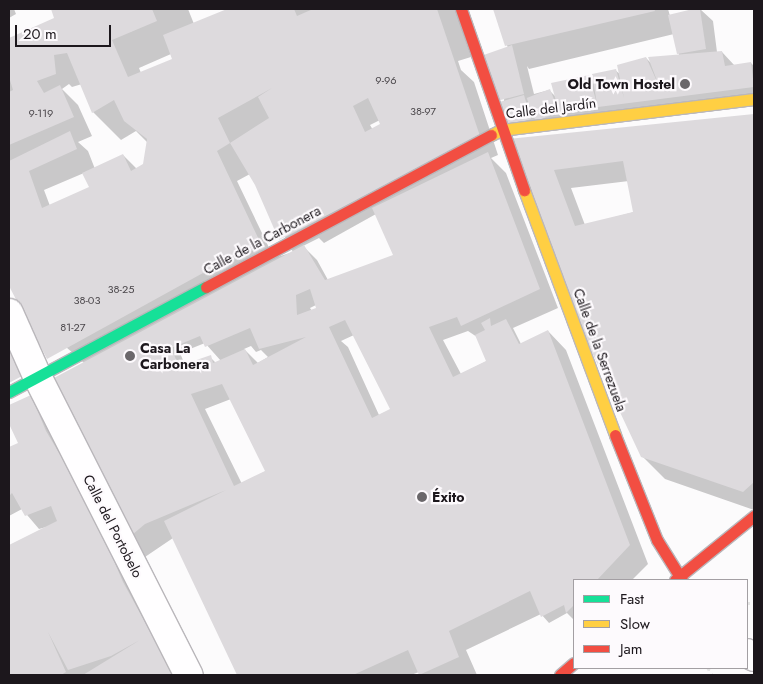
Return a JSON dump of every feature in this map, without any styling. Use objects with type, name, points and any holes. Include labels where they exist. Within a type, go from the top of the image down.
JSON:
[{"type":"street","name":"Calle de la Serrezuela","points":[[461,9],[501,130],[637,495],[656,540],[679,579]]},
{"type":"street","name":"Calle del Jardín","points":[[501,130],[754,99]]},
{"type":"street","name":"Calle de la Carbonera","points":[[9,392],[501,130]]},
{"type":"street","name":"Calle del Portobelo","points":[[9,313],[38,378],[189,675]]},
{"type":"street","points":[[679,579],[754,516]]},
{"type":"street","points":[[560,675],[573,664]]},
{"type":"building","points":[[51,9],[152,9],[157,21],[112,40],[128,77],[172,59],[163,35],[227,9],[294,9],[297,16],[313,9],[437,9],[480,136],[279,240],[255,185],[230,143],[217,151],[261,244],[232,257],[47,359],[9,286],[9,161],[70,131],[77,149],[29,171],[42,208],[89,187],[82,173],[123,154],[131,171],[143,164],[147,139],[124,121],[114,100],[92,113],[67,53],[54,55],[56,74],[37,81],[44,93],[60,85],[74,117],[9,145],[9,92],[13,90],[9,77],[9,38],[54,18]],"holes":[[[272,88],[258,97],[269,118],[230,143],[218,118]],[[368,98],[380,124],[365,132],[353,106]]]},
{"type":"building","points":[[493,9],[654,9],[655,11],[505,46]]},
{"type":"building","points":[[700,9],[706,49],[677,54],[668,15]]},
{"type":"building","points":[[512,45],[524,94],[493,102],[478,57]]},
{"type":"building","points":[[722,51],[725,66],[751,62],[754,87],[559,112],[551,83],[589,75],[597,104],[592,74],[616,69],[624,98],[617,65],[646,57],[659,86],[648,57]]},
{"type":"building","points":[[550,89],[559,112],[536,121],[527,98]]},
{"type":"building","points":[[524,95],[531,119],[501,128],[494,104]]},
{"type":"building","points":[[754,114],[754,482],[743,492],[641,457],[582,331],[507,139]],"holes":[[[623,161],[633,212],[575,226],[554,170]]]},
{"type":"building","points":[[488,152],[540,289],[461,326],[457,317],[429,327],[453,377],[486,361],[475,335],[485,330],[481,323],[490,318],[491,326],[506,319],[519,344],[548,330],[630,545],[598,579],[573,579],[573,606],[566,613],[564,605],[541,617],[530,591],[449,631],[459,657],[419,675],[408,650],[353,675],[237,675],[164,521],[226,490],[145,524],[126,540],[52,379],[304,245],[325,280],[393,255],[372,208]],"holes":[[[310,289],[316,308],[297,315],[296,295]],[[345,320],[390,409],[372,418],[329,327]],[[250,328],[259,349],[306,337],[253,365],[245,349],[213,363],[211,355],[179,366],[171,348],[200,336],[205,347]],[[222,384],[265,471],[234,486],[191,394]]]},
{"type":"building","points":[[9,346],[22,376],[9,383]]},
{"type":"building","points":[[31,395],[46,431],[90,505],[123,582],[174,675],[83,675],[140,640],[111,656],[68,670],[48,632],[66,672],[61,675],[9,675],[9,545],[57,521],[51,506],[25,516],[12,493],[9,496],[9,447],[18,443],[9,424],[9,405]]},
{"type":"traffic: fast","points":[[9,392],[206,287]]},
{"type":"traffic: slow","points":[[491,135],[501,130],[754,99]]},
{"type":"traffic: slow","points":[[524,190],[615,435]]},
{"type":"traffic: jam","points":[[461,9],[524,190]]},
{"type":"traffic: jam","points":[[206,287],[491,135]]},
{"type":"traffic: jam","points":[[615,435],[657,540],[681,579]]},
{"type":"traffic: jam","points":[[676,579],[754,516]]},
{"type":"traffic: jam","points":[[560,675],[573,664]]},
{"type":"place","name":"Old Town Hostel","points":[[685,84]]},
{"type":"place","name":"Casa La Carbonera","points":[[130,356]]},
{"type":"place","name":"Éxito","points":[[422,497]]}]
